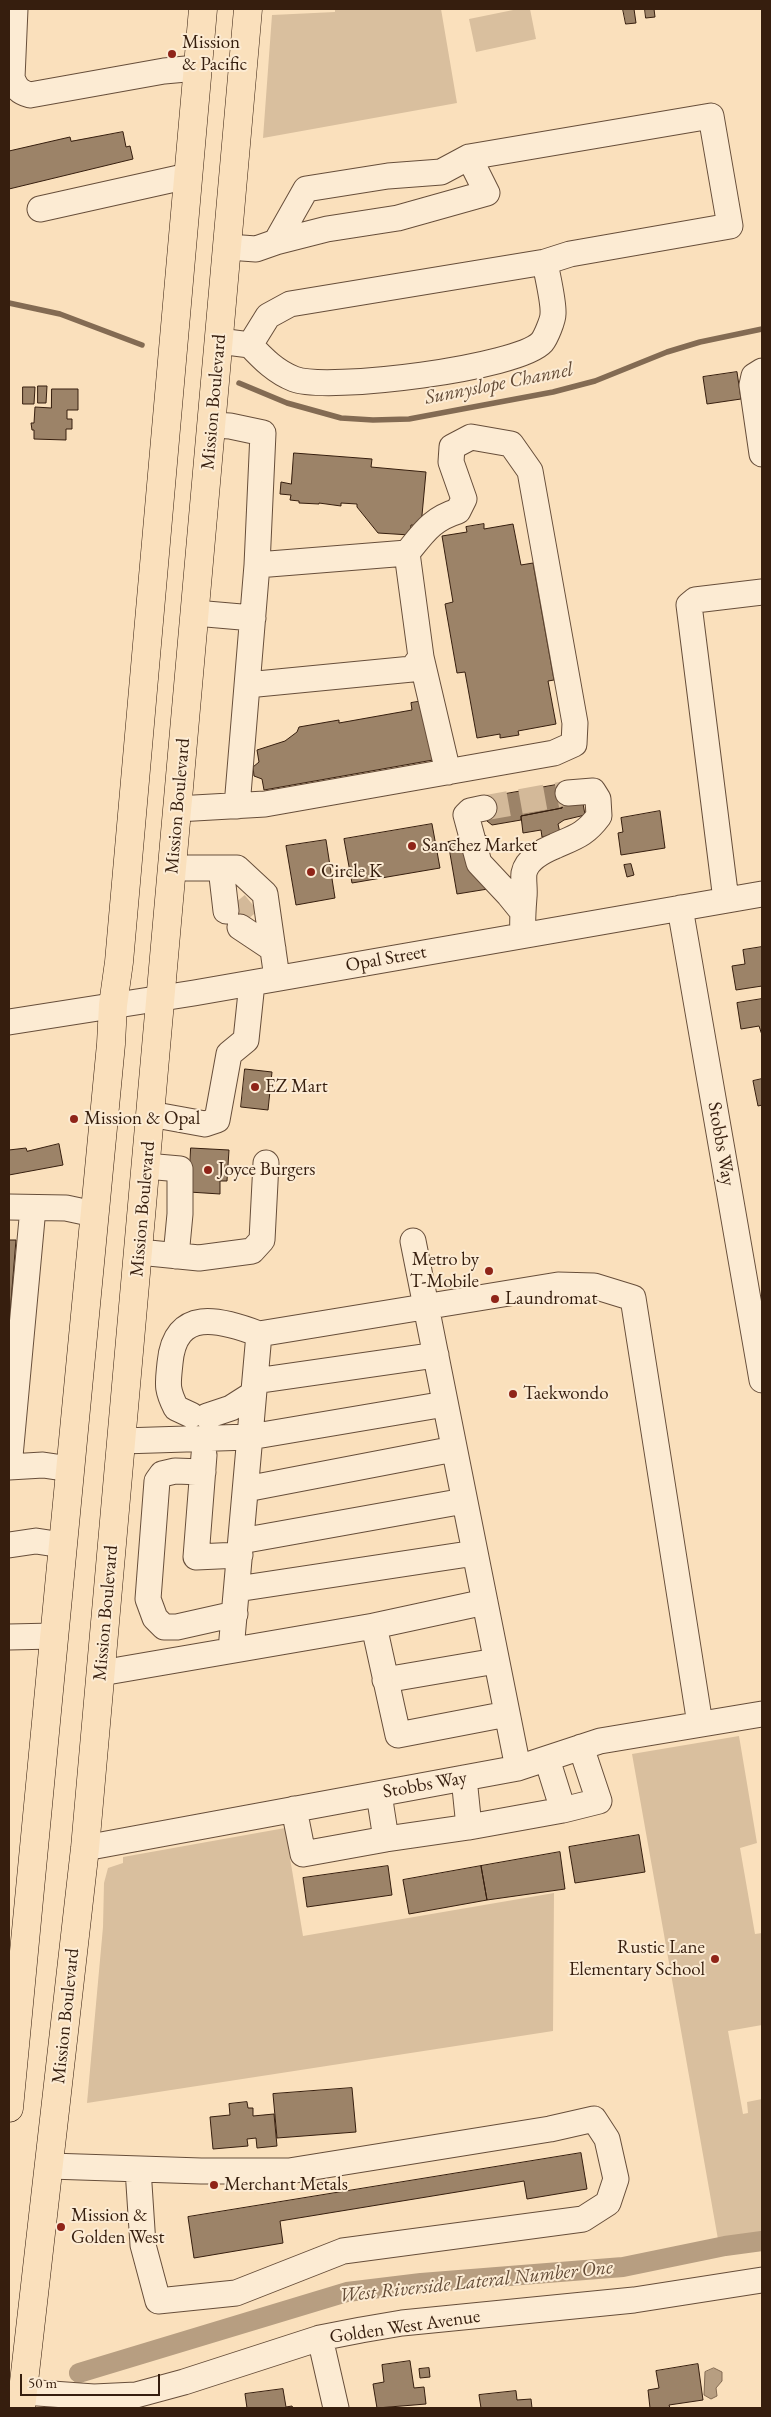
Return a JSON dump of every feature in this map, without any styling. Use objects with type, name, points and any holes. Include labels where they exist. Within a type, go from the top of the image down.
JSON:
[{"type":"main road","points":[[9,2108],[112,1006],[119,962],[203,9]]},
{"type":"main road","name":"Mission Boulevard","points":[[18,2397],[50,2166],[85,1848],[248,9]]},
{"type":"street","points":[[15,9],[12,78],[15,87],[21,92],[30,94],[164,71],[197,68]]},
{"type":"street","points":[[250,345],[268,316],[290,304],[545,262],[570,254],[730,226],[711,116],[469,157],[442,172],[388,176],[306,189],[276,242]]},
{"type":"street","points":[[228,247],[256,249],[327,228],[398,218],[487,193],[469,157]]},
{"type":"street","points":[[40,209],[188,176]]},
{"type":"street","points":[[219,341],[250,345],[267,363],[295,380],[325,384],[363,383],[494,362],[523,352],[541,342],[553,314],[545,262]]},
{"type":"street","points":[[762,372],[754,376],[752,385],[762,454]]},
{"type":"street","points":[[212,425],[230,426],[263,433],[258,566],[237,806]]},
{"type":"street","points":[[177,810],[265,804],[554,753],[574,744],[574,722],[530,471],[511,444],[471,437],[452,447],[451,462],[464,499],[458,511],[443,516],[430,524],[407,552],[258,566]]},
{"type":"street","points":[[407,552],[421,657],[448,772]]},
{"type":"street","points":[[726,900],[689,605],[695,600],[762,592]]},
{"type":"street","points":[[195,613],[253,618]]},
{"type":"street","points":[[248,685],[412,669],[421,657]]},
{"type":"street","points":[[522,923],[524,872],[534,856],[576,839],[591,827],[599,816],[598,799],[593,791],[568,793]]},
{"type":"street","points":[[484,808],[470,811],[466,815],[478,863],[509,895],[522,923]]},
{"type":"street","points":[[172,868],[238,868],[265,894],[277,978]]},
{"type":"street","points":[[221,868],[237,915],[273,949]]},
{"type":"street","name":"Opal Street","points":[[9,1022],[277,978],[522,923],[680,908],[762,894]]},
{"type":"street","name":"Stobbs Way","points":[[680,908],[762,1380]]},
{"type":"street","points":[[150,1114],[205,1124],[217,1120],[229,1054],[246,1040],[252,982]]},
{"type":"street","points":[[139,1252],[199,1258],[252,1251],[262,1240],[266,1163]]},
{"type":"street","points":[[146,1166],[180,1169],[180,1214],[176,1256]]},
{"type":"street","points":[[70,1469],[43,1465],[9,1467],[21,1208],[66,1208],[94,1214]]},
{"type":"street","points":[[413,1241],[518,1768]]},
{"type":"street","points":[[446,1404],[250,1437],[201,1423],[176,1408],[168,1390],[171,1349],[178,1332],[194,1323],[229,1323],[258,1334],[558,1285],[594,1286],[633,1298],[700,1724]]},
{"type":"street","points":[[231,1650],[258,1334]]},
{"type":"street","points":[[122,1440],[201,1423],[231,1408],[254,1388],[436,1355]]},
{"type":"street","points":[[201,1423],[203,1472],[196,1557],[464,1501]]},
{"type":"street","points":[[246,1489],[454,1449]]},
{"type":"street","points":[[203,1472],[175,1471],[162,1474],[158,1481],[148,1599],[155,1618],[164,1627],[177,1627],[235,1614]]},
{"type":"street","points":[[9,1545],[36,1542],[62,1545]]},
{"type":"street","points":[[237,1589],[475,1553]]},
{"type":"street","points":[[101,1673],[374,1626],[484,1602]]},
{"type":"street","points":[[374,1626],[384,1680],[398,1735],[507,1714]]},
{"type":"street","points":[[9,1637],[54,1636]]},
{"type":"street","points":[[384,1680],[496,1661]]},
{"type":"street","name":"Stobbs Way","points":[[85,1848],[518,1768],[600,1741],[762,1714]]},
{"type":"street","points":[[294,1809],[303,1854],[562,1810],[599,1801],[581,1747]]},
{"type":"street","points":[[547,1759],[562,1810]]},
{"type":"street","points":[[464,1778],[469,1827]]},
{"type":"street","points":[[379,1794],[386,1840]]},
{"type":"street","points":[[50,2166],[289,2171],[540,2130],[594,2119],[607,2139],[616,2179],[608,2203],[583,2219],[343,2251],[236,2293],[158,2302],[143,2246],[138,2169]]},
{"type":"street","name":"Golden West Avenue","points":[[18,2397],[136,2395],[184,2382],[320,2338],[402,2323],[634,2300],[762,2280]]},
{"type":"street","points":[[320,2338],[336,2408]]},
{"type":"shaded area","points":[[335,9],[441,9],[457,103],[263,138],[272,15],[335,12]]},
{"type":"shaded area","points":[[518,9],[530,9],[536,39],[476,52],[469,19]]},
{"type":"shaded area","name":"Rustic Lane Elementary School","points":[[739,1736],[757,1843],[740,1848],[755,1934],[762,1933],[762,2025],[728,2031],[743,2114],[748,2113],[747,2102],[762,2099],[762,2238],[719,2245],[632,1754]]},
{"type":"shaded area","points":[[285,1828],[303,1936],[554,1893],[553,2031],[87,2103],[103,1927],[104,1883],[108,1868],[123,1863],[123,1857]]},
{"type":"shaded area","points":[[714,2368],[722,2372],[722,2381],[716,2388],[717,2396],[711,2399],[704,2395],[705,2372]]},
{"type":"building","points":[[623,9],[634,9],[636,23],[626,24]]},
{"type":"building","points":[[645,9],[654,9],[655,17],[646,18]]},
{"type":"building","points":[[123,132],[126,147],[130,146],[133,159],[9,189],[9,151],[70,137],[71,141]]},
{"type":"building","points":[[737,372],[741,399],[707,404],[703,377]]},
{"type":"building","points":[[38,386],[47,386],[46,403],[38,403]]},
{"type":"building","points":[[23,387],[35,387],[34,404],[23,404]]},
{"type":"building","points":[[52,389],[78,389],[78,410],[67,410],[67,419],[72,419],[72,429],[66,429],[66,440],[34,439],[34,430],[32,430],[31,423],[34,423],[35,407],[51,408]]},
{"type":"building","points":[[294,453],[372,459],[371,467],[426,472],[421,526],[411,525],[410,535],[378,533],[357,507],[357,504],[341,503],[341,506],[299,503],[299,501],[290,500],[291,495],[280,494],[281,482],[291,484]]},
{"type":"building","points":[[484,524],[484,529],[513,524],[521,565],[533,563],[554,680],[548,681],[556,724],[518,731],[519,735],[500,738],[500,734],[477,738],[465,672],[457,673],[445,604],[453,602],[442,536],[467,532],[466,527]]},
{"type":"building","points":[[423,701],[433,760],[264,790],[262,779],[254,776],[253,767],[259,762],[257,750],[285,741],[297,732],[299,727],[339,720],[339,723],[412,710],[411,703]]},
{"type":"building","points":[[567,783],[561,801],[562,808],[521,816],[521,820],[492,825],[487,821],[483,798]]},
{"type":"building","points":[[561,801],[583,803],[585,815],[564,820],[558,824],[560,833],[542,837],[541,830],[523,833],[521,816],[562,808]]},
{"type":"building","points":[[660,811],[665,848],[621,855],[618,833],[623,832],[621,818]]},
{"type":"building","points":[[432,824],[440,868],[352,883],[344,839]]},
{"type":"building","points":[[486,836],[494,888],[457,894],[448,842]]},
{"type":"building","name":"Circle K","points":[[326,840],[335,898],[296,905],[286,846]]},
{"type":"building","points":[[631,864],[634,875],[627,877],[624,865]]},
{"type":"building","points":[[762,947],[762,986],[736,990],[732,966],[745,964],[743,950]]},
{"type":"building","points":[[762,999],[762,1035],[759,1026],[741,1029],[737,1003]]},
{"type":"building","points":[[245,1069],[272,1072],[268,1110],[241,1107]]},
{"type":"building","points":[[762,1079],[762,1105],[758,1106],[753,1081]]},
{"type":"building","points":[[59,1144],[63,1165],[9,1175],[9,1150],[26,1148],[27,1151]]},
{"type":"building","points":[[191,1148],[229,1150],[227,1181],[220,1181],[220,1194],[189,1192]]},
{"type":"building","points":[[9,1240],[16,1240],[9,1326]]},
{"type":"building","points":[[639,1835],[645,1872],[575,1883],[569,1847]]},
{"type":"building","points":[[560,1852],[565,1889],[487,1900],[481,1866]]},
{"type":"building","points":[[388,1866],[392,1895],[307,1907],[303,1878]]},
{"type":"building","points":[[481,1866],[487,1900],[409,1914],[403,1880]]},
{"type":"building","points":[[352,2088],[356,2132],[277,2138],[273,2094]]},
{"type":"building","points":[[247,2102],[248,2108],[253,2108],[253,2116],[274,2114],[277,2146],[257,2148],[256,2138],[247,2139],[248,2146],[213,2149],[210,2117],[230,2115],[229,2104]]},
{"type":"building","points":[[581,2153],[587,2189],[527,2199],[524,2181],[280,2221],[283,2243],[194,2258],[188,2217]]},
{"type":"building","points":[[410,2361],[414,2388],[424,2387],[426,2404],[377,2408],[373,2384],[384,2382],[382,2365]]},
{"type":"building","points":[[698,2364],[703,2400],[669,2405],[670,2408],[650,2408],[648,2390],[659,2388],[656,2371]]},
{"type":"building","points":[[429,2368],[430,2377],[420,2378],[419,2369]]},
{"type":"building","points":[[283,2389],[286,2407],[292,2406],[293,2408],[247,2408],[245,2394]]},
{"type":"building","points":[[516,2391],[517,2400],[531,2399],[532,2408],[481,2408],[479,2395]]},
{"type":"waterway","name":"Sunnyslope Channel","points":[[9,303],[60,314],[142,345]]},
{"type":"waterway","name":"Sunnyslope Channel","points":[[239,383],[287,403],[341,418],[373,420],[409,419],[553,392],[595,381],[667,352],[700,342],[762,329]]},
{"type":"waterway","name":"West Riverside Lateral Number One","points":[[79,2373],[347,2292],[421,2283],[623,2267],[725,2246],[762,2241]]},
{"type":"tunnel","points":[[484,808],[568,793]]},
{"type":"tunnel","points":[[235,903],[248,919]]},
{"type":"place","name":"Mission & Pacific","points":[[172,54]]},
{"type":"place","name":"Sanchez Market","points":[[412,846]]},
{"type":"place","name":"Circle K","points":[[311,872]]},
{"type":"place","name":"EZ Mart","points":[[255,1087]]},
{"type":"place","name":"Mission & Opal","points":[[74,1119]]},
{"type":"place","name":"Joyce Burgers","points":[[208,1170]]},
{"type":"place","name":"Metro by T-Mobile","points":[[489,1271]]},
{"type":"place","name":"Laundromat","points":[[495,1299]]},
{"type":"place","name":"Taekwondo","points":[[513,1394]]},
{"type":"place","name":"Rustic Lane Elementary School","points":[[715,1959]]},
{"type":"place","name":"Merchant Metals","points":[[214,2185]]},
{"type":"place","name":"Mission & Golden West","points":[[61,2227]]}]
